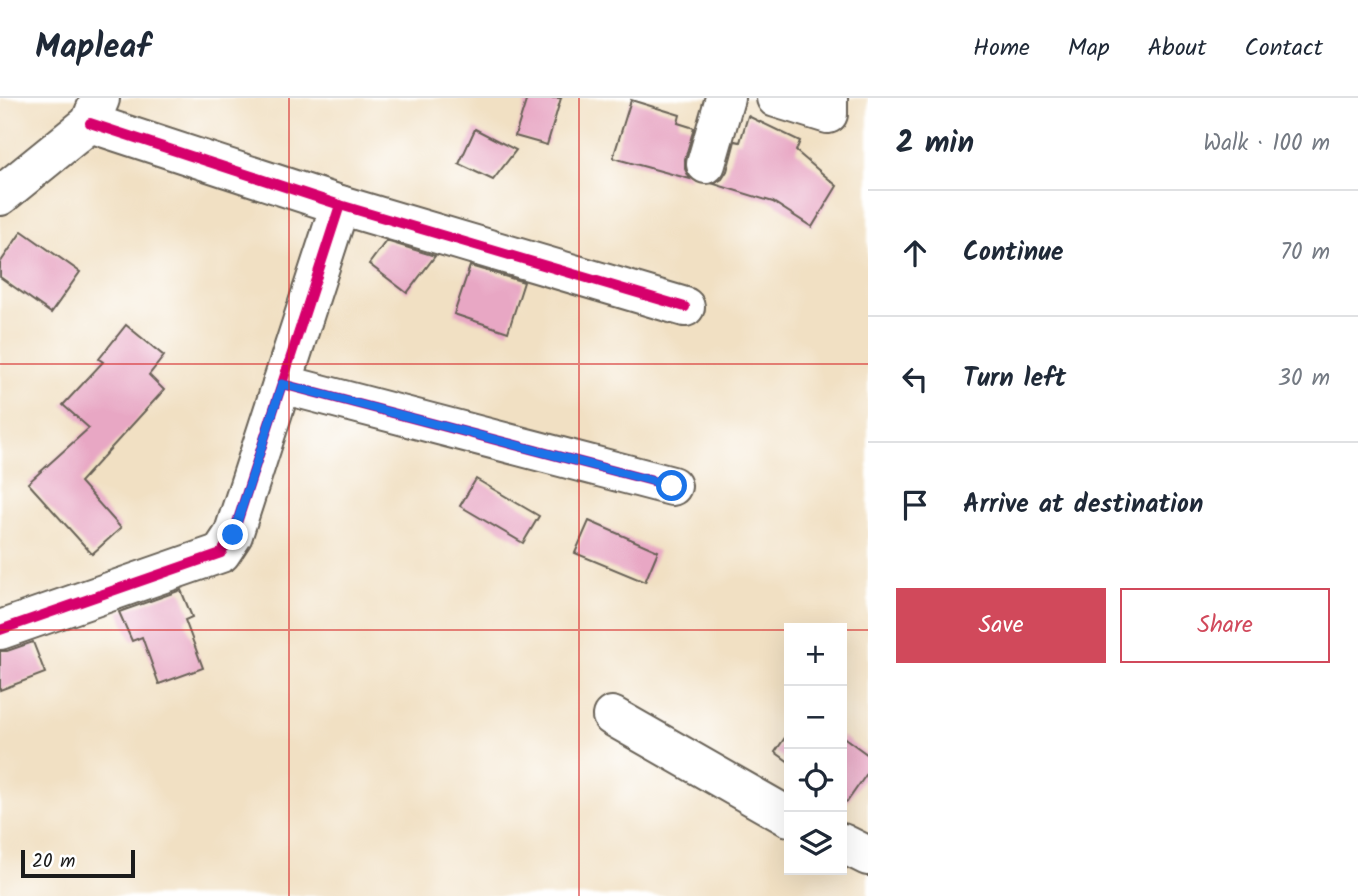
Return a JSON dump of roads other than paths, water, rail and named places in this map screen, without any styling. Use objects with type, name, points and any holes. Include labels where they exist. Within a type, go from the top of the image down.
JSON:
[{"type":"street","points":[[706,164],[725,98]]},
{"type":"street","points":[[776,98],[828,114],[828,98]]},
{"type":"street","points":[[0,196],[95,110],[340,205],[685,307]]},
{"type":"street","points":[[0,630],[221,553],[233,535],[340,205]]},
{"type":"street","points":[[282,384],[672,486]]},
{"type":"street","points":[[612,716],[784,814]]},
{"type":"street","points":[[847,846],[868,856]]}]
